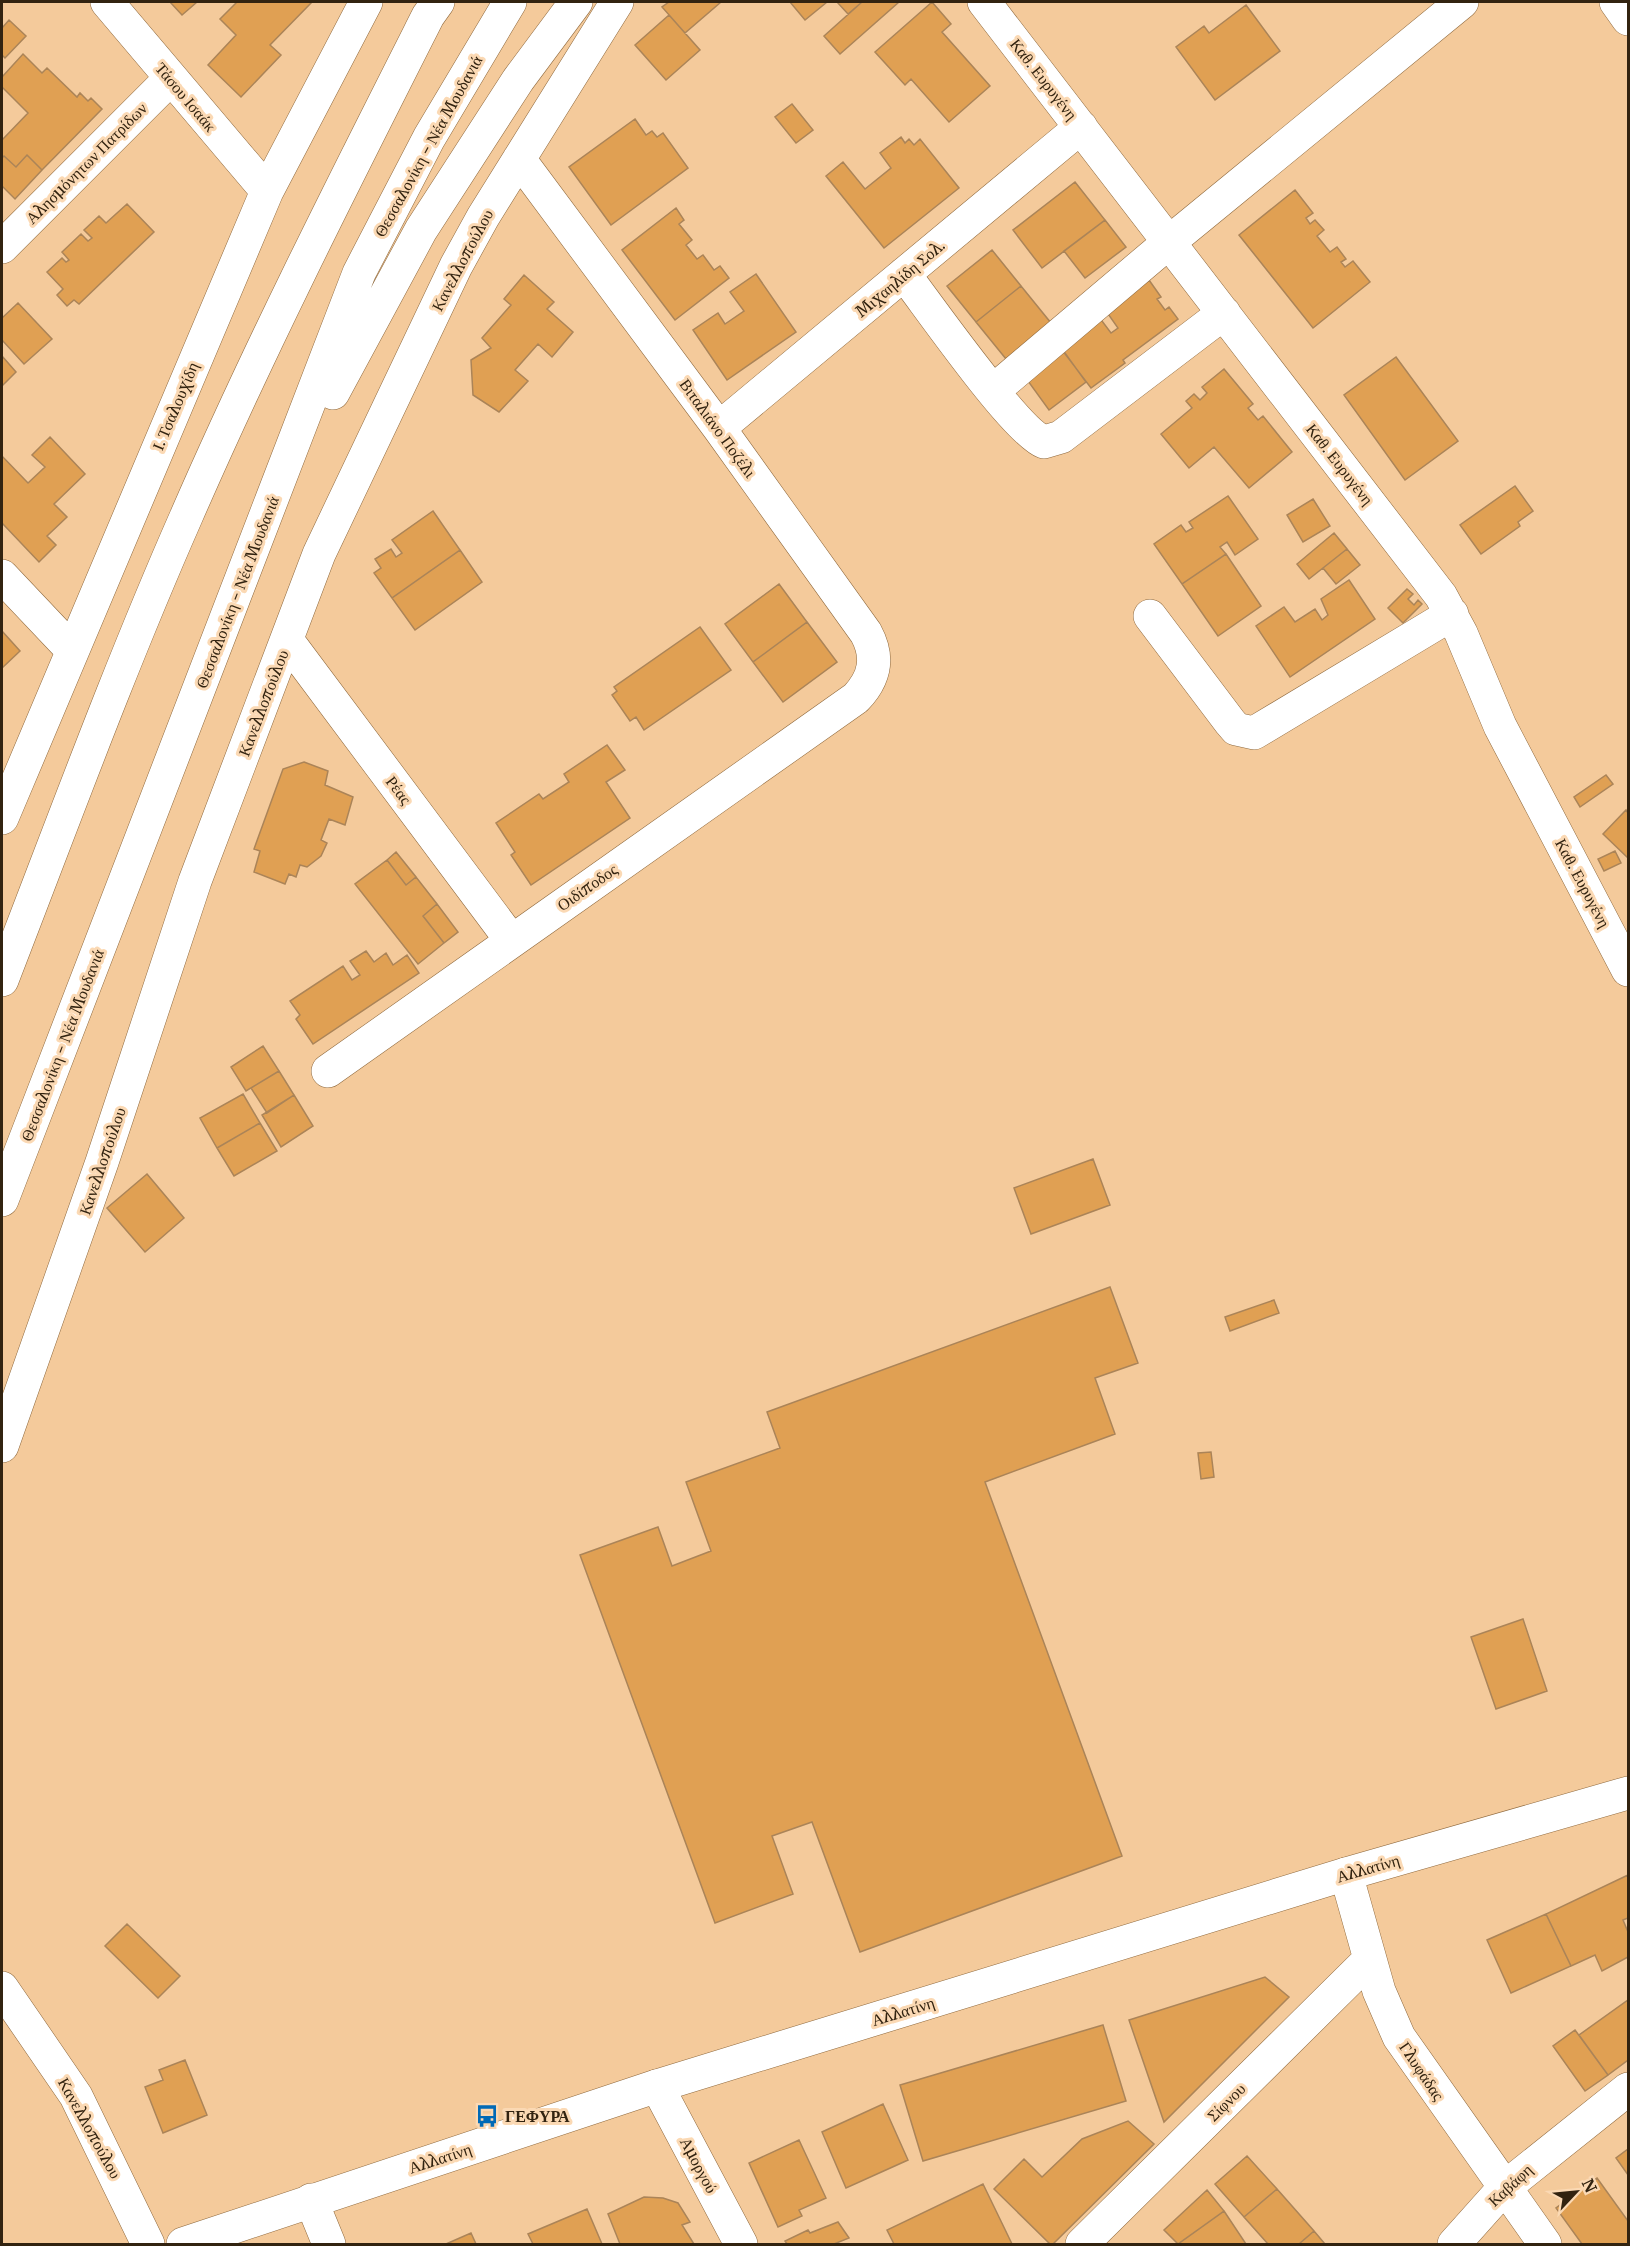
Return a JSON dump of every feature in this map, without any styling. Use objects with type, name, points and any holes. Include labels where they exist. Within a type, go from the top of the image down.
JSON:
[{"type":"main road","name":"Τάσου Ισαάκ","points":[[106,2],[267,191]]},
{"type":"main road","name":"Ι. Τσαλουχίδη","points":[[2,819],[71,649],[267,191],[331,64],[366,2]]},
{"type":"main road","name":"Θεσσαλονίκη - Νέα Μουδανιά","points":[[2,1200],[359,273],[429,138],[510,2]]},
{"type":"main road","points":[[238,589],[348,361],[421,230],[518,80],[576,2]]},
{"type":"main road","name":"Κανελλοπούλου","points":[[2,1446],[102,1162],[195,881],[319,554],[456,266],[519,159],[617,2]]},
{"type":"main road","name":"Καθ. Ευρυγένη","points":[[984,2],[1428,579],[1452,614],[1500,726],[1629,970]]},
{"type":"main road","points":[[993,391],[1168,243],[1462,2]]},
{"type":"main road","points":[[1616,2],[1629,18]]},
{"type":"main road","points":[[2,980],[116,687],[185,518],[306,257],[433,6]]},
{"type":"main road","name":"Αλησμόνητων Πατρίδων","points":[[2,247],[170,79]]},
{"type":"main road","name":"Μιχαηλίδη Σολ.","points":[[719,428],[1080,127]]},
{"type":"main road","name":"Βιταλιάνο Ποζέλι","points":[[519,159],[719,428],[872,644],[874,655],[871,679],[856,698],[847,703]]},
{"type":"main road","points":[[904,274],[993,391],[1034,439],[1053,441],[1224,313]]},
{"type":"main road","points":[[2,576],[71,649]]},
{"type":"main road","points":[[1150,616],[1236,729],[1254,733],[1263,730],[1452,614]]},
{"type":"main road","name":"Ρέας","points":[[286,640],[511,940]]},
{"type":"main road","name":"Οιδίποδος","points":[[328,1071],[847,703]]},
{"type":"main road","name":"Αλλατίνη","points":[[183,2244],[657,2086],[1346,1874],[1629,1794]]},
{"type":"main road","name":"Γλυφάδας","points":[[1346,1874],[1385,2008],[1399,2037],[1545,2244]]},
{"type":"main road","name":"Σίφνου","points":[[1082,2244],[1370,1959]]},
{"type":"main road","name":"Κανελλοπούλου","points":[[2,1988],[76,2096],[148,2244]]},
{"type":"main road","name":"Αμοργού","points":[[657,2086],[741,2244]]},
{"type":"main road","name":"Καβάφη","points":[[1454,2244],[1504,2188],[1629,2089]]},
{"type":"main road","points":[[311,2200],[329,2244]]},
{"type":"building","points":[[170,2],[197,2],[182,15]]},
{"type":"building","points":[[237,2],[312,2],[270,45],[281,55],[241,97],[208,65],[236,35],[220,19]]},
{"type":"building","points":[[669,2],[721,2],[685,33],[662,7]]},
{"type":"building","points":[[790,2],[827,2],[805,20]]},
{"type":"building","points":[[837,2],[862,2],[848,14]]},
{"type":"building","points":[[862,2],[899,2],[840,54],[824,36]]},
{"type":"building","points":[[932,2],[951,24],[942,32],[990,86],[949,122],[911,79],[905,85],[875,52]]},
{"type":"building","points":[[1246,5],[1280,51],[1215,100],[1176,47],[1204,26],[1209,33]]},
{"type":"building","points":[[669,15],[700,50],[666,80],[635,45]]},
{"type":"building","points":[[9,20],[26,36],[5,58],[2,55],[2,28]]},
{"type":"building","points":[[23,54],[42,73],[47,68],[77,97],[80,93],[88,101],[91,98],[102,109],[42,170],[27,155],[16,167],[4,156],[2,158],[2,140],[28,113],[2,87],[2,77]]},
{"type":"building","points":[[792,104],[813,130],[796,143],[775,117]]},
{"type":"building","points":[[635,119],[646,135],[652,131],[657,137],[663,133],[688,168],[611,225],[569,167]]},
{"type":"building","points":[[901,137],[905,143],[909,139],[914,145],[920,139],[959,188],[884,248],[826,176],[843,162],[865,189],[891,168],[880,153]]},
{"type":"building","points":[[27,155],[42,170],[15,199],[2,186],[2,158],[4,156],[16,167]]},
{"type":"building","points":[[1075,182],[1105,220],[1042,268],[1013,230]]},
{"type":"building","points":[[1295,190],[1313,213],[1306,218],[1310,224],[1315,220],[1324,230],[1317,236],[1330,252],[1337,247],[1346,259],[1341,262],[1345,267],[1353,261],[1370,282],[1313,328],[1239,235]]},
{"type":"building","points":[[127,204],[154,232],[79,304],[74,300],[67,306],[57,295],[63,289],[47,272],[62,258],[66,262],[69,260],[62,252],[81,234],[88,241],[92,238],[84,230],[99,216],[106,223]]},
{"type":"building","points":[[676,208],[684,220],[679,224],[692,240],[686,245],[697,259],[703,255],[714,270],[720,266],[729,278],[675,320],[622,250]]},
{"type":"building","points":[[1105,220],[1126,247],[1085,278],[1064,251]]},
{"type":"building","points":[[992,250],[1021,286],[976,322],[947,286]]},
{"type":"building","points":[[756,274],[796,332],[727,380],[693,330],[718,313],[725,324],[744,311],[730,292]]},
{"type":"building","points":[[524,275],[554,302],[547,309],[573,332],[552,357],[538,344],[515,370],[528,381],[499,412],[473,395],[471,360],[491,348],[482,338],[511,305],[504,299]]},
{"type":"building","points":[[1149,280],[1161,297],[1157,299],[1165,310],[1169,307],[1178,319],[1123,360],[1125,363],[1091,388],[1059,346],[1099,317],[1111,333],[1118,328],[1106,311]]},
{"type":"building","points":[[1021,286],[1051,323],[1006,359],[976,322]]},
{"type":"building","points":[[18,303],[52,339],[24,364],[2,340],[2,318]]},
{"type":"building","points":[[1057,342],[1086,382],[1049,410],[1020,370]]},
{"type":"building","points":[[2,356],[16,372],[2,386]]},
{"type":"building","points":[[1396,357],[1458,441],[1405,480],[1344,395]]},
{"type":"building","points":[[1224,369],[1253,404],[1248,408],[1258,420],[1263,416],[1292,452],[1249,488],[1214,447],[1189,468],[1161,434],[1192,408],[1186,401],[1194,394],[1200,400],[1207,393],[1202,387]]},
{"type":"building","points":[[50,437],[85,474],[54,504],[67,517],[47,536],[56,545],[39,562],[2,523],[2,456],[28,483],[45,467],[32,455]]},
{"type":"building","points":[[1515,486],[1533,511],[1518,522],[1520,526],[1481,554],[1460,525]]},
{"type":"building","points":[[1228,496],[1258,539],[1235,555],[1227,542],[1220,547],[1226,554],[1182,584],[1154,544],[1181,525],[1186,532],[1193,528],[1189,522]]},
{"type":"building","points":[[1313,499],[1330,526],[1303,542],[1287,515]]},
{"type":"building","points":[[433,511],[460,550],[392,598],[374,573],[381,568],[375,559],[391,549],[396,557],[402,553],[392,540]]},
{"type":"building","points":[[1334,533],[1347,549],[1309,579],[1297,564]]},
{"type":"building","points":[[1347,549],[1360,565],[1336,584],[1323,568]]},
{"type":"building","points":[[460,550],[482,582],[415,630],[392,598]]},
{"type":"building","points":[[1226,554],[1261,606],[1218,636],[1182,584]]},
{"type":"building","points":[[1349,580],[1375,619],[1290,677],[1256,626],[1284,607],[1295,622],[1315,609],[1322,620],[1328,615],[1321,599]]},
{"type":"building","points":[[779,584],[807,622],[753,662],[725,624]]},
{"type":"building","points":[[1407,589],[1413,594],[1408,599],[1414,605],[1418,600],[1422,604],[1403,623],[1388,608]]},
{"type":"building","points":[[807,622],[837,662],[783,702],[753,662]]},
{"type":"building","points":[[700,627],[731,670],[644,730],[636,717],[630,721],[612,695],[617,691],[614,687]]},
{"type":"building","points":[[2,631],[20,651],[2,668]]},
{"type":"building","points":[[607,745],[625,770],[606,782],[630,818],[531,885],[511,855],[515,852],[496,823],[539,794],[543,799],[569,782],[564,774]]},
{"type":"building","points":[[304,762],[328,771],[325,785],[353,797],[345,825],[329,819],[321,840],[327,843],[321,856],[307,867],[300,865],[296,877],[289,874],[285,884],[254,872],[260,851],[254,849],[283,769]]},
{"type":"building","points":[[1606,775],[1613,784],[1580,807],[1574,797]]},
{"type":"building","points":[[1626,810],[1628,813],[1628,858],[1603,834]]},
{"type":"building","points":[[1615,851],[1621,863],[1604,871],[1598,859]]},
{"type":"building","points":[[396,852],[416,877],[406,885],[387,860]]},
{"type":"building","points":[[387,860],[406,885],[416,877],[437,904],[423,916],[444,943],[418,964],[355,884]]},
{"type":"building","points":[[437,904],[458,932],[444,943],[423,916]]},
{"type":"building","points":[[366,951],[374,962],[386,953],[393,965],[407,955],[419,973],[313,1044],[296,1019],[300,1015],[290,1001],[343,966],[352,980],[360,975],[350,961]]},
{"type":"building","points":[[263,1046],[279,1071],[246,1091],[231,1067]]},
{"type":"building","points":[[279,1071],[294,1095],[267,1113],[251,1088]]},
{"type":"building","points":[[243,1094],[260,1123],[217,1148],[200,1118]]},
{"type":"building","points":[[294,1095],[313,1126],[281,1147],[262,1115]]},
{"type":"building","points":[[260,1123],[277,1151],[234,1176],[217,1148]]},
{"type":"building","points":[[1093,1159],[1110,1205],[1031,1234],[1014,1188]]},
{"type":"building","points":[[147,1174],[184,1218],[145,1252],[107,1208]]},
{"type":"building","points":[[1110,1287],[1138,1363],[1095,1378],[1115,1434],[985,1482],[1122,1856],[860,1952],[812,1822],[772,1836],[793,1894],[715,1923],[580,1555],[658,1527],[672,1566],[711,1551],[686,1482],[780,1448],[767,1412]]},
{"type":"building","points":[[1274,1300],[1279,1313],[1230,1331],[1225,1317]]},
{"type":"building","points":[[1211,1452],[1214,1477],[1201,1479],[1198,1453]]},
{"type":"building","points":[[1523,1619],[1547,1691],[1496,1709],[1471,1637]]},
{"type":"building","points":[[1628,1875],[1628,1918],[1623,1920],[1628,1932],[1628,1957],[1602,1971],[1595,1955],[1571,1966],[1546,1914]]},
{"type":"building","points":[[1546,1914],[1571,1966],[1511,1993],[1487,1940]]},
{"type":"building","points":[[127,1924],[180,1976],[158,1998],[105,1946]]},
{"type":"building","points":[[1265,1977],[1289,1997],[1164,2122],[1129,2020]]},
{"type":"building","points":[[1628,2000],[1628,2060],[1608,2075],[1579,2035]]},
{"type":"building","points":[[1103,2025],[1126,2101],[923,2161],[900,2085]]},
{"type":"building","points":[[1575,2030],[1608,2075],[1585,2091],[1553,2046]]},
{"type":"building","points":[[185,2060],[207,2115],[163,2133],[145,2087],[163,2080],[159,2070]]},
{"type":"building","points":[[883,2104],[908,2160],[846,2188],[822,2132]]},
{"type":"building","points":[[1128,2121],[1154,2144],[1053,2244],[1050,2244],[994,2189],[1024,2159],[1042,2177],[1082,2139]]},
{"type":"building","points":[[799,2140],[826,2198],[799,2210],[802,2216],[778,2227],[749,2163]]},
{"type":"building","points":[[1628,2149],[1628,2175],[1616,2158]]},
{"type":"building","points":[[1247,2156],[1277,2189],[1244,2217],[1215,2184]]},
{"type":"building","points":[[1597,2178],[1628,2221],[1628,2244],[1582,2244],[1556,2208]]},
{"type":"building","points":[[983,2184],[1012,2244],[894,2244],[887,2230]]},
{"type":"building","points":[[1277,2189],[1314,2231],[1299,2244],[1268,2244],[1244,2217]]},
{"type":"building","points":[[1207,2190],[1224,2211],[1178,2244],[1164,2230]]},
{"type":"building","points":[[644,2197],[663,2198],[678,2203],[690,2222],[682,2225],[694,2244],[620,2244],[608,2214]]},
{"type":"building","points":[[587,2209],[602,2244],[533,2244],[528,2234]]},
{"type":"building","points":[[1224,2211],[1246,2244],[1178,2244]]},
{"type":"building","points":[[838,2222],[849,2238],[834,2244],[787,2244],[785,2241],[808,2230],[810,2233]]},
{"type":"building","points":[[1314,2231],[1325,2244],[1299,2244]]},
{"type":"building","points":[[471,2233],[476,2244],[446,2244]]},
{"type":"place","name":"ΓΕΦΥΡΑ","points":[[487,2116]]}]
